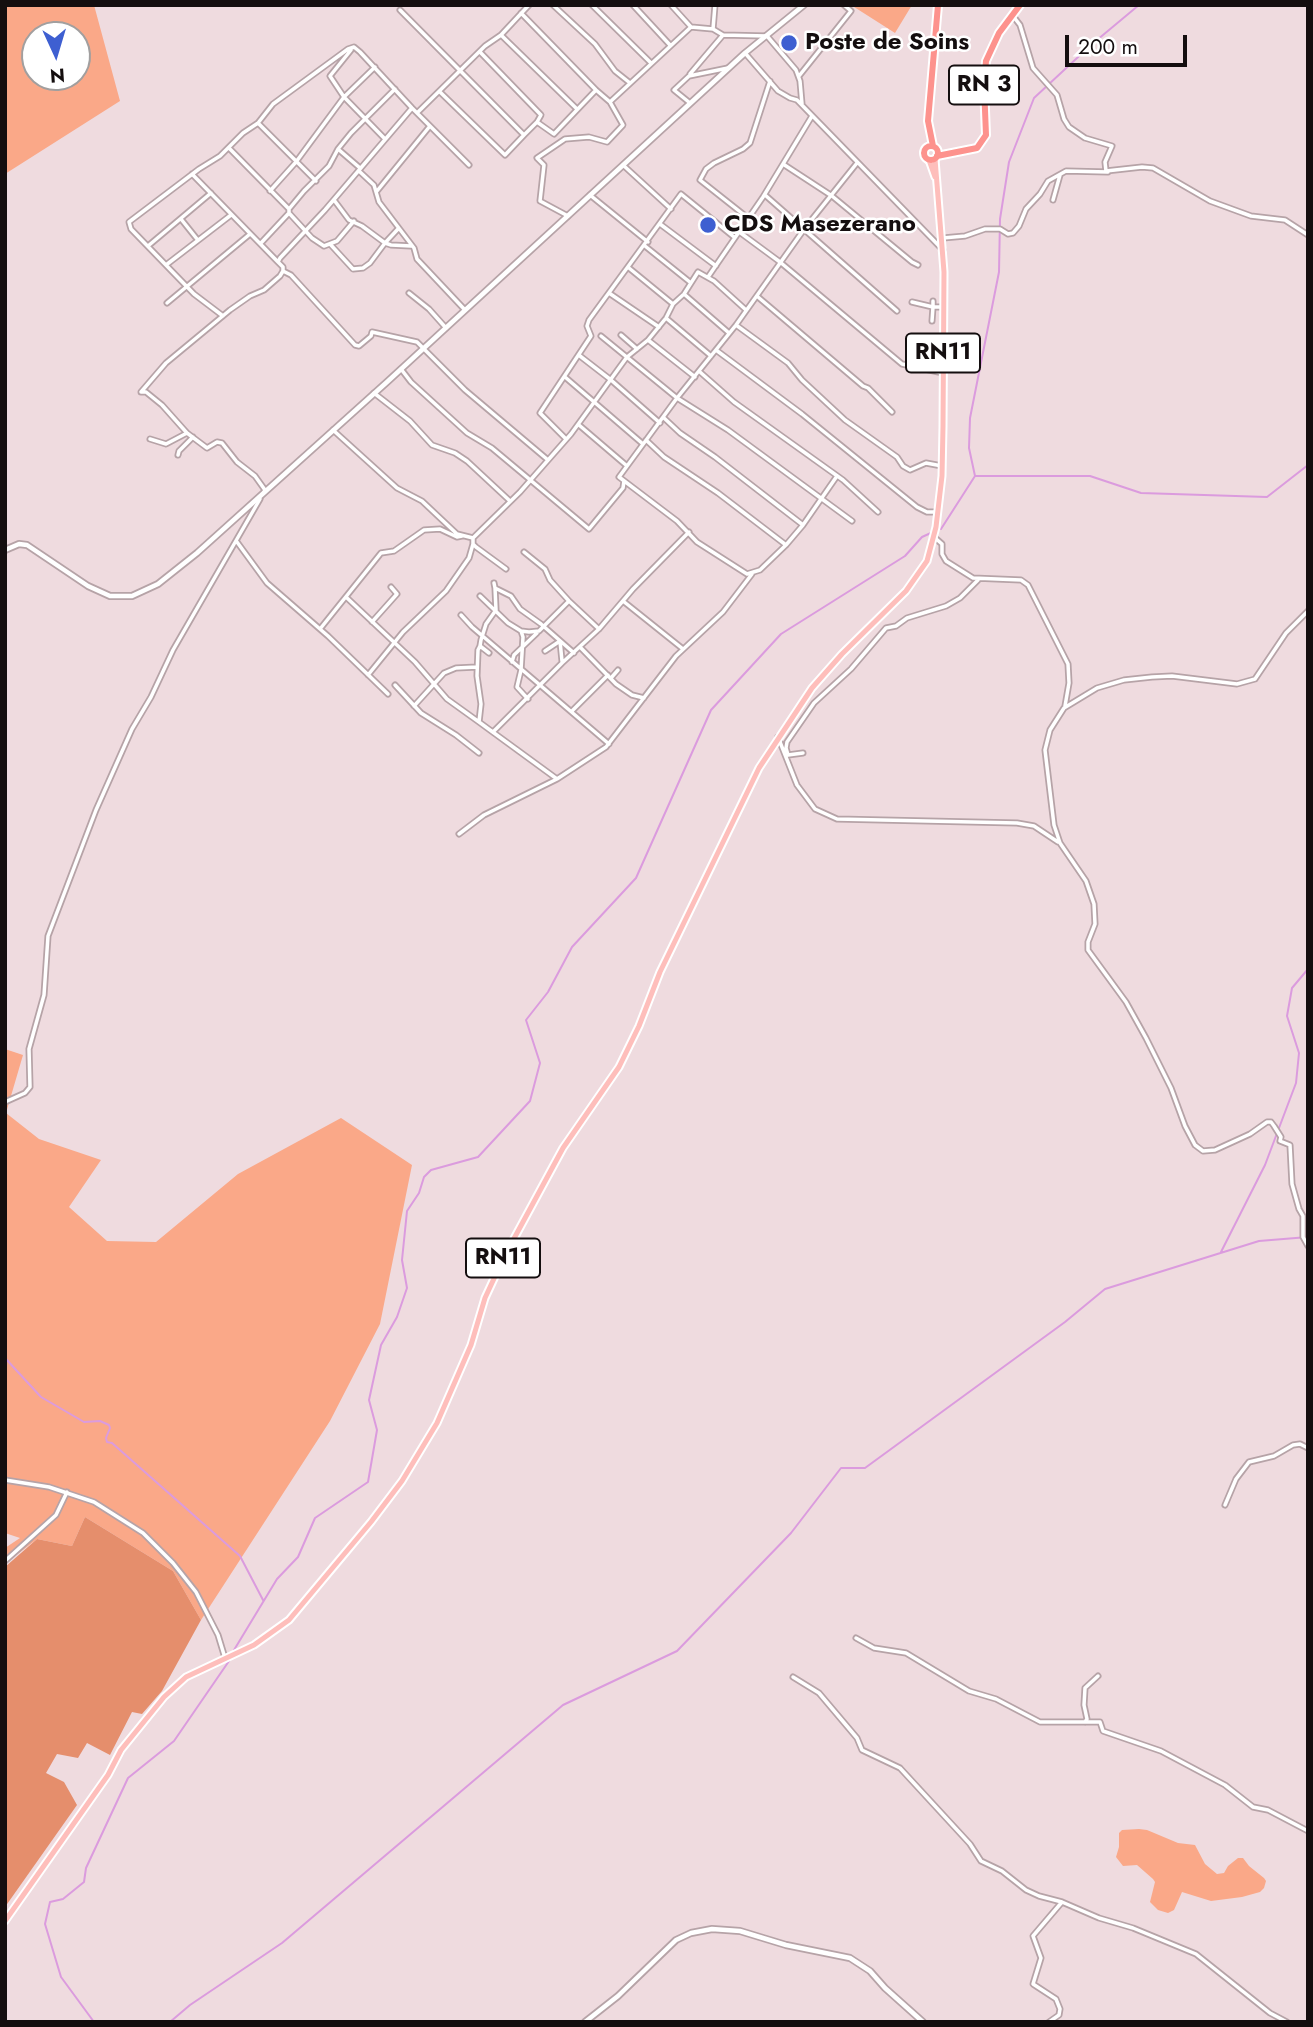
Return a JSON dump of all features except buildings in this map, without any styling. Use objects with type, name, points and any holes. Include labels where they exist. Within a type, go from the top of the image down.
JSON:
[{"type":"highway","name":"RN 3","points":[[938,5],[929,132],[926,137],[933,153],[977,148],[986,135],[986,61],[999,33],[1020,5]]},
{"type":"main road","points":[[5,550],[19,544],[27,545],[88,586],[110,596],[132,596],[173,573],[569,216],[622,164],[664,130],[745,53],[804,5]]},
{"type":"main road","name":"RN11","points":[[5,1921],[108,1775],[121,1750],[163,1697],[186,1677],[264,1639],[289,1620],[371,1522],[421,1453],[452,1390],[471,1345],[485,1298],[504,1257],[564,1148],[618,1068],[639,1026],[660,972],[743,800],[778,737],[825,673],[914,581],[927,561],[936,527],[942,466],[943,238],[933,153]]},
{"type":"main road","points":[[585,2022],[618,1997],[676,1940],[712,1928],[740,1931],[786,1945],[850,1958],[870,1971],[923,2022]]},
{"type":"street","points":[[417,113],[501,35],[529,5]]},
{"type":"street","points":[[553,5],[595,44],[615,71],[630,83]]},
{"type":"street","points":[[593,5],[651,63]]},
{"type":"street","points":[[634,5],[670,45]]},
{"type":"street","points":[[671,5],[691,27],[713,29],[723,34],[767,36],[789,60],[799,76],[802,106]]},
{"type":"street","points":[[713,29],[715,5]]},
{"type":"street","points":[[799,76],[851,11],[844,5]]},
{"type":"street","points":[[400,10],[524,135]]},
{"type":"street","points":[[521,13],[610,102],[623,125],[607,142],[589,137],[565,139],[537,158],[544,165],[540,201],[569,216]]},
{"type":"street","points":[[1013,15],[1020,25],[1033,68],[1057,95],[1069,127],[1085,138],[1112,146],[1104,167],[1109,172]]},
{"type":"street","points":[[610,102],[691,27]]},
{"type":"street","points":[[691,103],[674,90],[723,34]]},
{"type":"street","points":[[501,35],[577,109]]},
{"type":"street","points":[[354,47],[469,165]]},
{"type":"street","points":[[354,47],[330,74],[331,79],[344,97],[384,138]]},
{"type":"street","points":[[223,317],[186,286],[129,226],[129,222],[220,156],[243,133],[258,123],[273,104],[354,47]]},
{"type":"street","points":[[440,92],[505,155],[541,115],[480,52]]},
{"type":"street","points":[[745,53],[778,91],[797,100],[943,251]]},
{"type":"street","points":[[270,191],[296,162],[344,97],[375,67]]},
{"type":"street","points":[[689,76],[729,68]]},
{"type":"street","points":[[748,218],[700,180],[712,164],[750,144],[770,81]]},
{"type":"street","points":[[261,243],[310,183],[316,181],[333,161],[338,149],[395,89]]},
{"type":"street","points":[[537,121],[554,134],[596,90]]},
{"type":"street","points":[[278,262],[412,108]]},
{"type":"street","points":[[708,277],[765,195],[812,116]]},
{"type":"street","points":[[258,123],[316,181]]},
{"type":"street","points":[[377,191],[430,126]]},
{"type":"street","points":[[229,148],[320,245],[330,244],[354,221]]},
{"type":"street","points":[[338,149],[374,185],[379,202],[411,246],[417,259],[465,310]]},
{"type":"street","points":[[752,574],[709,550],[619,477],[677,398],[758,297],[805,228],[857,163]]},
{"type":"street","points":[[622,164],[671,209]]},
{"type":"street","points":[[783,164],[832,196],[918,265]]},
{"type":"street","points":[[943,238],[965,236],[985,229],[1000,229],[1007,234],[1013,233],[1028,206],[1048,181],[1066,172],[1109,172],[1142,167],[1153,168],[1210,201],[1251,216],[1286,220],[1308,235]]},
{"type":"street","points":[[192,174],[261,243],[283,267],[283,271],[290,275],[355,345],[359,346],[372,336],[372,332],[417,342],[466,390],[548,460]]},
{"type":"street","points":[[1053,200],[1060,175]]},
{"type":"street","points":[[148,246],[211,193]]},
{"type":"street","points":[[566,439],[540,413],[591,336],[587,326],[589,320],[681,194],[734,237]]},
{"type":"street","points":[[590,195],[691,283]]},
{"type":"street","points":[[765,195],[897,311]]},
{"type":"street","points":[[334,200],[349,220],[385,243],[391,246],[411,246]]},
{"type":"street","points":[[166,265],[231,215]]},
{"type":"street","points":[[180,218],[197,239]]},
{"type":"street","points":[[660,224],[716,266]]},
{"type":"street","points":[[330,244],[353,269],[363,268],[398,229]]},
{"type":"street","points":[[738,231],[780,262],[902,364],[943,373]]},
{"type":"street","points":[[167,303],[250,234]]},
{"type":"street","points":[[629,268],[673,304]]},
{"type":"street","points":[[5,1102],[25,1093],[30,1087],[29,1049],[44,995],[48,936],[96,810],[132,729],[151,698],[173,650],[265,490],[251,471],[237,462],[221,442],[208,448],[187,433],[162,405],[146,392],[141,392],[166,363],[241,301],[269,286],[283,271]]},
{"type":"street","points":[[368,675],[404,632],[446,591],[469,558],[473,538],[530,481],[579,425],[627,357],[659,327],[698,272],[708,277],[746,310]]},
{"type":"street","points":[[409,293],[429,309],[446,328]]},
{"type":"street","points":[[610,293],[659,327]]},
{"type":"street","points":[[684,294],[729,333]]},
{"type":"street","points":[[758,297],[863,387],[868,388],[892,412]]},
{"type":"street","points":[[932,321],[933,301]]},
{"type":"street","points":[[912,302],[944,307]]},
{"type":"street","points":[[666,318],[712,356]]},
{"type":"street","points":[[736,326],[789,364],[845,421],[897,457],[905,467],[912,470],[926,463],[942,466]]},
{"type":"street","points":[[621,335],[637,349]]},
{"type":"street","points":[[601,336],[677,398],[729,430],[852,521]]},
{"type":"street","points":[[648,340],[695,377]]},
{"type":"street","points":[[716,350],[802,414],[916,507],[927,512],[937,512]]},
{"type":"street","points":[[580,356],[660,423]]},
{"type":"street","points":[[401,369],[411,382],[458,426],[492,448],[589,529],[619,494],[624,481]]},
{"type":"street","points":[[700,372],[734,402],[837,476],[878,512]]},
{"type":"street","points":[[565,377],[664,457],[718,493],[786,545]]},
{"type":"street","points":[[374,393],[410,421],[432,445],[455,453],[467,461],[510,501]]},
{"type":"street","points":[[663,418],[803,525]]},
{"type":"street","points":[[579,425],[627,466]]},
{"type":"street","points":[[333,430],[397,488],[422,502],[447,527],[462,536]]},
{"type":"street","points":[[150,439],[166,444],[187,433]]},
{"type":"street","points":[[177,456],[178,451],[193,437]]},
{"type":"street","points":[[458,834],[484,815],[557,779],[609,744],[683,649],[723,612],[752,574],[760,570],[786,545],[837,476]]},
{"type":"street","points":[[320,629],[381,552],[394,551],[417,533],[440,529],[457,537],[473,538]]},
{"type":"street","points":[[493,732],[599,629],[689,532]]},
{"type":"street","points":[[934,537],[942,544],[942,554],[946,561],[978,580],[1021,580],[1033,593],[1068,664],[1069,684],[1064,708],[1050,730],[1045,750],[1054,825],[1060,843],[1091,891],[1095,924],[1088,950],[1125,1000],[1146,1038],[1195,1145],[1203,1151],[1215,1150],[1250,1134],[1267,1122],[1271,1122],[1280,1141],[1290,1145],[1292,1184],[1303,1216],[1303,1237],[1308,1246]]},
{"type":"street","points":[[236,541],[267,583],[388,694]]},
{"type":"street","points":[[473,544],[506,569]]},
{"type":"street","points":[[524,552],[545,569],[550,580],[599,629]]},
{"type":"street","points":[[803,753],[788,755],[787,742],[814,704],[851,669],[886,628],[946,606],[960,598],[978,580]]},
{"type":"street","points":[[479,722],[481,704],[478,650],[482,634],[496,610],[494,585],[511,596],[520,609],[574,653]]},
{"type":"street","points":[[371,622],[397,594],[391,587]]},
{"type":"street","points":[[480,596],[508,624],[521,631],[539,631]]},
{"type":"street","points":[[346,597],[415,662],[447,699],[557,779]]},
{"type":"street","points":[[512,662],[514,655],[569,601]]},
{"type":"street","points":[[623,601],[683,649]]},
{"type":"street","points":[[1064,708],[1093,689],[1138,678],[1172,676],[1237,684],[1255,679],[1286,633],[1308,611]]},
{"type":"street","points":[[461,615],[609,744]]},
{"type":"street","points":[[521,631],[521,670],[517,687],[528,699]]},
{"type":"street","points":[[545,651],[560,641]]},
{"type":"street","points":[[560,641],[562,663]]},
{"type":"street","points":[[480,646],[489,653]]},
{"type":"street","points":[[580,647],[609,677],[632,695],[644,698]]},
{"type":"street","points":[[414,706],[444,673],[456,668],[477,667]]},
{"type":"street","points":[[572,711],[618,670]]},
{"type":"street","points":[[395,685],[421,713],[479,753]]},
{"type":"street","points":[[778,737],[797,785],[816,809],[837,819],[1017,823],[1034,826],[1060,843]]},
{"type":"street","points":[[1225,1505],[1236,1479],[1249,1462],[1275,1456],[1293,1445],[1300,1444],[1308,1448]]},
{"type":"street","points":[[5,1480],[67,1492],[94,1502],[128,1521],[143,1533],[186,1577],[209,1615],[225,1658]]},
{"type":"street","points":[[5,1561],[56,1515],[67,1492]]},
{"type":"street","points":[[856,1637],[874,1648],[906,1653],[969,1691],[996,1699],[1040,1722],[1100,1722],[1103,1731],[1161,1751],[1225,1785],[1253,1807],[1268,1810],[1308,1831]]},
{"type":"street","points":[[1084,1723],[1087,1719],[1085,1688],[1098,1676]]},
{"type":"street","points":[[793,1677],[820,1695],[855,1735],[862,1749],[892,1763],[904,1772],[972,1847],[981,1861],[1002,1871],[1026,1890],[1099,1918],[1133,1927],[1200,1956],[1270,2013],[1287,2022]]},
{"type":"street","points":[[1049,2022],[1059,2015],[1060,2009],[1056,1998],[1033,1983],[1041,1958],[1033,1936],[1062,1902]]},
{"type":"shaded area","points":[[5,5],[94,5],[120,101],[5,174]]},
{"type":"shaded area","points":[[851,5],[912,5],[895,33]]},
{"type":"shaded area","points":[[5,1049],[23,1055],[6,1113],[39,1139],[101,1160],[69,1207],[107,1241],[156,1242],[238,1174],[341,1118],[412,1165],[380,1324],[330,1421],[201,1620],[173,1571],[85,1517],[72,1546],[37,1539],[5,1564],[5,1548],[20,1538],[5,1533]]},
{"type":"shaded area","points":[[85,1517],[173,1571],[201,1620],[162,1691],[142,1714],[132,1712],[110,1755],[87,1743],[78,1758],[57,1754],[46,1773],[64,1782],[77,1805],[5,1907],[5,1567],[37,1539],[72,1546]]},
{"type":"shaded area","points":[[1139,1829],[1178,1843],[1195,1845],[1205,1864],[1217,1874],[1224,1873],[1238,1858],[1243,1858],[1264,1878],[1264,1888],[1260,1892],[1242,1897],[1211,1901],[1182,1892],[1174,1910],[1168,1913],[1158,1910],[1150,1902],[1155,1882],[1153,1879],[1137,1865],[1123,1866],[1116,1857],[1119,1833],[1122,1830]]},
{"type":"waterway","points":[[975,476],[969,448],[970,418],[999,272],[1000,219],[1009,162],[1034,98],[1139,5]]},
{"type":"waterway","points":[[941,529],[975,476],[1090,476],[1141,493],[1267,497],[1308,465]]},
{"type":"waterway","points":[[234,1650],[277,1579],[298,1557],[315,1518],[368,1482],[377,1430],[369,1400],[381,1345],[397,1317],[407,1288],[402,1260],[407,1211],[419,1193],[424,1177],[431,1170],[478,1157],[530,1101],[540,1063],[526,1020],[548,992],[572,947],[636,878],[711,710],[781,634],[905,556],[922,537],[933,532]]},
{"type":"waterway","points":[[1221,1252],[1265,1165],[1296,1083],[1299,1053],[1287,1016],[1292,988],[1308,969]]},
{"type":"waterway","points":[[170,2022],[190,2005],[282,1943],[563,1705],[677,1651],[791,1533],[841,1468],[865,1468],[1065,1322],[1105,1289],[1259,1241],[1308,1237]]},
{"type":"waterway","points":[[5,1358],[41,1397],[84,1422],[100,1421],[109,1425],[107,1442],[112,1443],[240,1556],[263,1600]]},
{"type":"waterway","points":[[94,2022],[61,1977],[45,1924],[50,1902],[63,1899],[84,1882],[86,1868],[128,1778],[174,1741],[229,1661]]},
{"type":"place","name":"Poste de Soins","points":[[789,43]]},
{"type":"place","name":"CDS Masezerano","points":[[708,225]]}]
